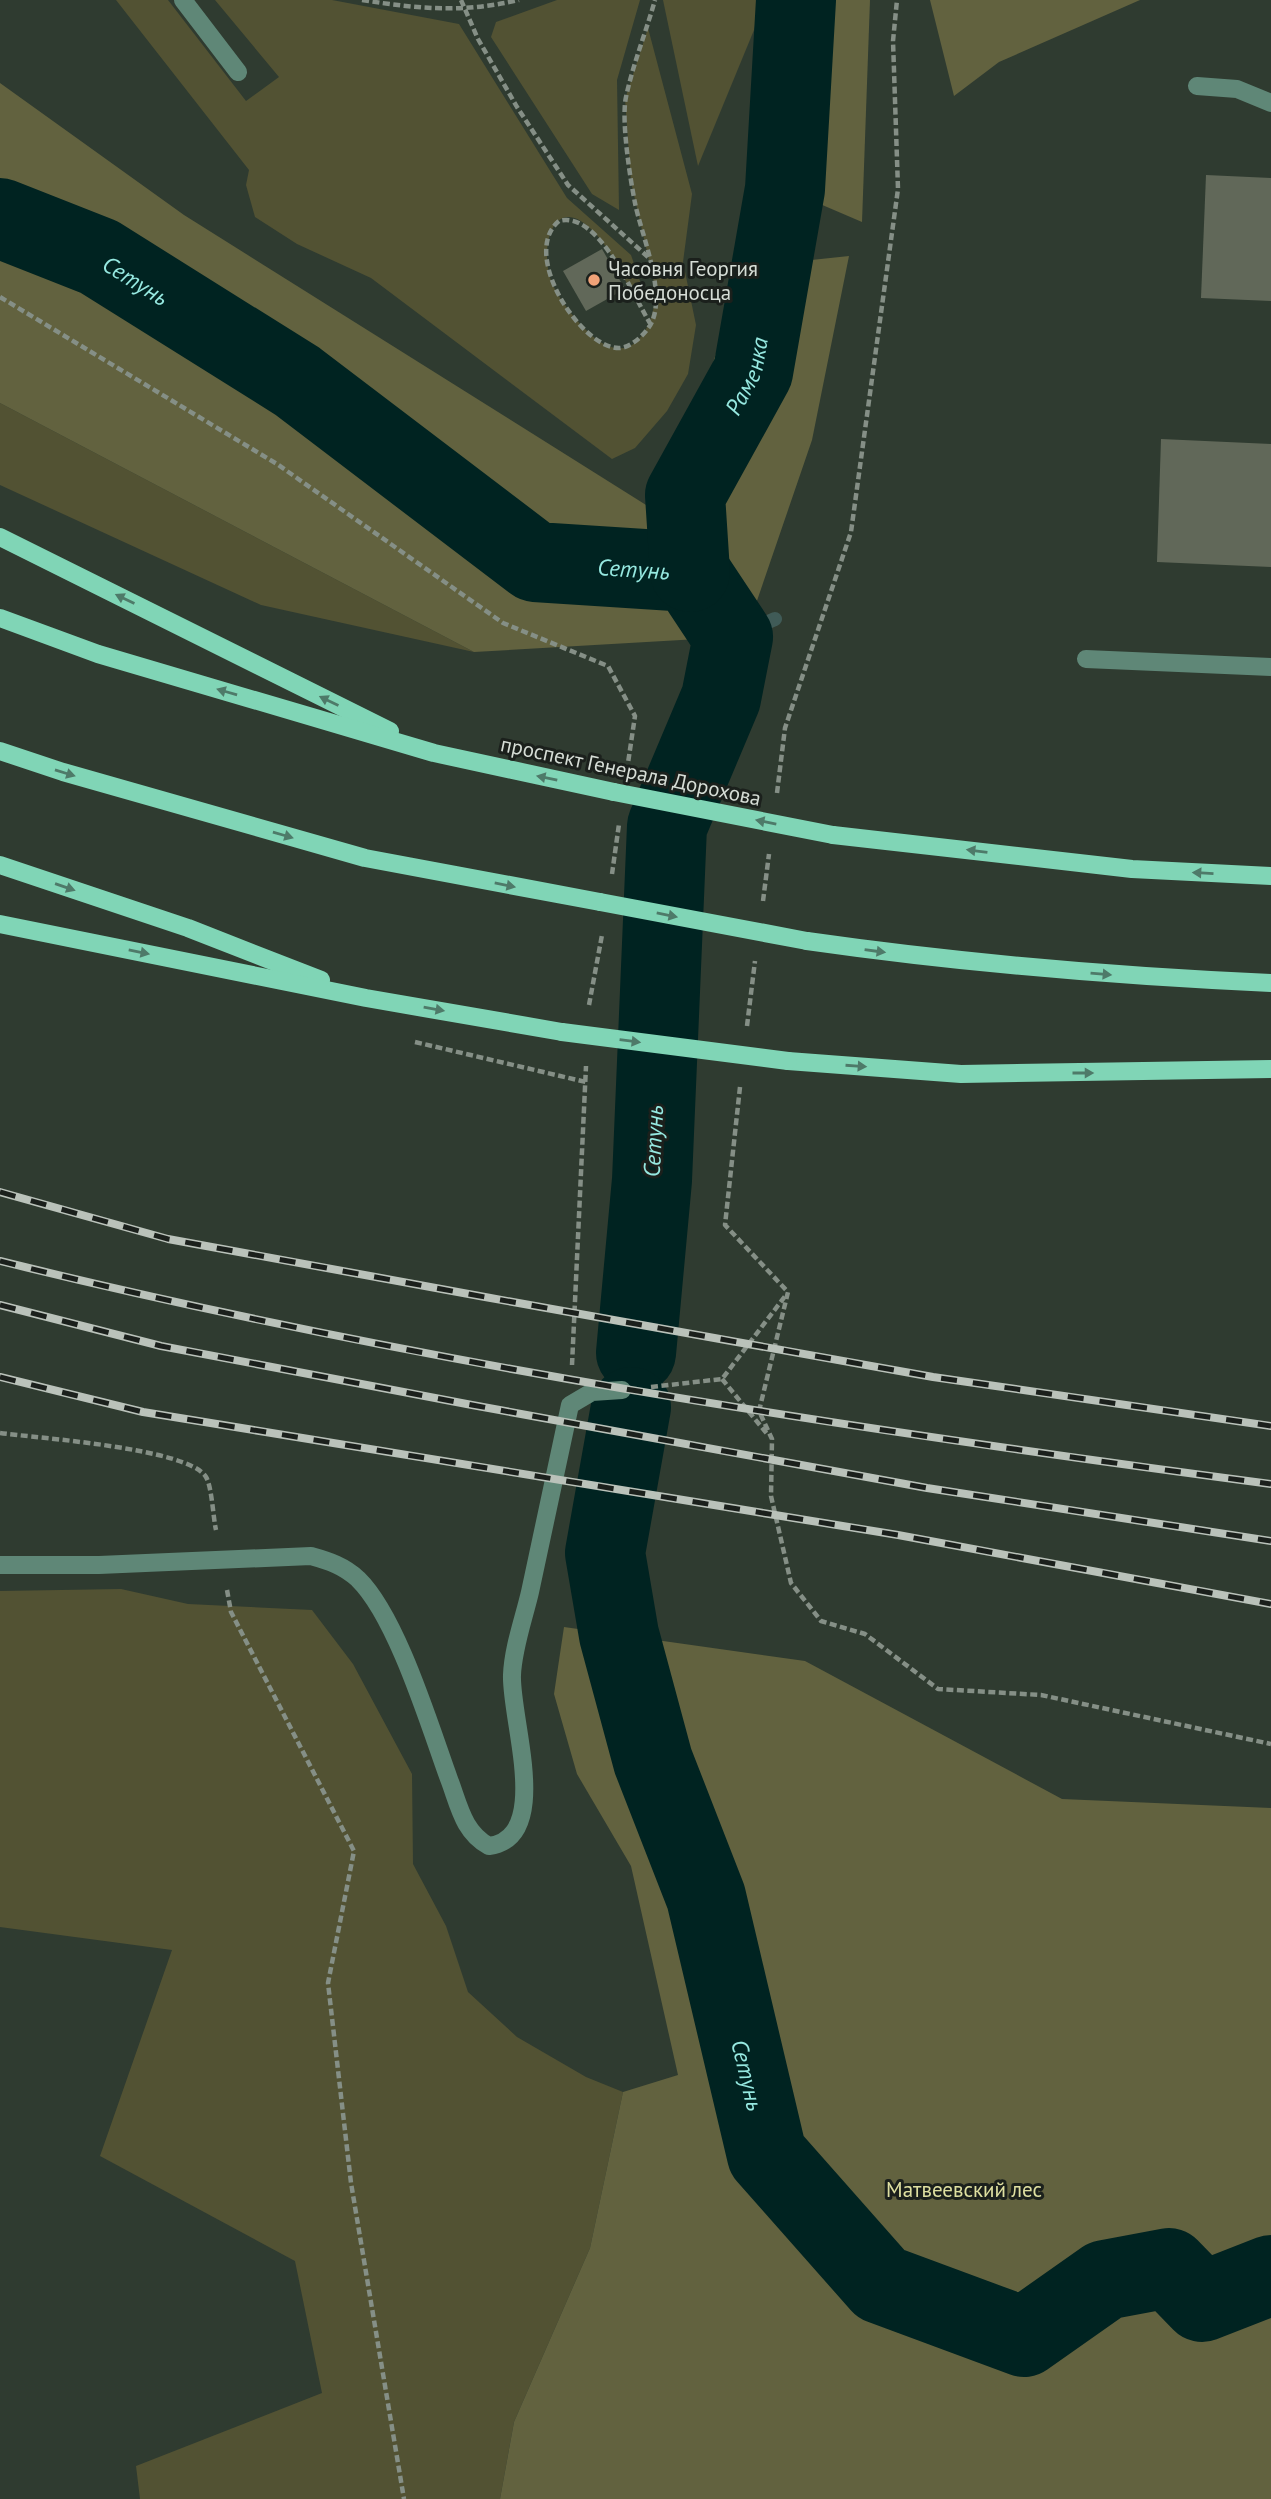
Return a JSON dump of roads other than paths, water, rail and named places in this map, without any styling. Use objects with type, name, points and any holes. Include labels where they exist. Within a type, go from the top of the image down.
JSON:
[{"type":"main road","points":[[0,537],[434,753]]},
{"type":"main road","name":"проспект Генерала Дорохова","points":[[0,618],[98,654],[434,753],[614,792],[833,835],[1132,869],[1271,876]]},
{"type":"main road","points":[[0,751],[63,772],[365,858],[807,942],[949,961],[1151,978],[1271,983]]},
{"type":"main road","points":[[0,864],[188,928],[366,998]]},
{"type":"main road","points":[[0,924],[366,998],[562,1032],[788,1061],[961,1074],[1271,1069]]},
{"type":"lane","points":[[183,0],[238,72]]},
{"type":"lane","points":[[1197,86],[1237,89],[1271,103]]},
{"type":"lane","points":[[1086,659],[1271,667]]},
{"type":"lane","points":[[0,1565],[311,1556],[338,1563],[360,1581],[387,1624],[414,1685],[468,1830],[489,1846],[502,1844],[513,1837],[520,1826],[525,1801],[512,1675],[570,1405],[592,1392],[622,1390]]},
{"type":"waterway","name":"Раменка","points":[[690,572],[685,495],[753,372],[785,189],[796,0]]},
{"type":"waterway","name":"Сетунь","points":[[0,218],[99,257],[297,381],[535,562],[690,572],[733,637],[721,698],[667,826],[652,1180],[636,1353]]},
{"type":"waterway","points":[[733,637],[775,619]]},
{"type":"waterway","name":"Сетунь","points":[[631,1407],[605,1553],[619,1635],[653,1761],[706,1897],[767,2155],[881,2284],[1024,2337],[1105,2280],[1169,2268],[1202,2302],[1271,2275]]},
{"type":"railway","points":[[0,1192],[168,1239],[933,1377],[1271,1426]]},
{"type":"railway","points":[[0,1261],[315,1331],[632,1390],[951,1440],[1271,1484]]},
{"type":"railway","points":[[0,1305],[161,1346],[472,1405],[927,1488],[1271,1541]]},
{"type":"railway","points":[[0,1377],[143,1412],[898,1535],[1271,1604]]},
{"type":"place","name":"Часовня Георгия Победоносца","points":[[594,280]]},
{"type":"park label","name":"Матвеевский лес","points":[[964,2189]]}]
